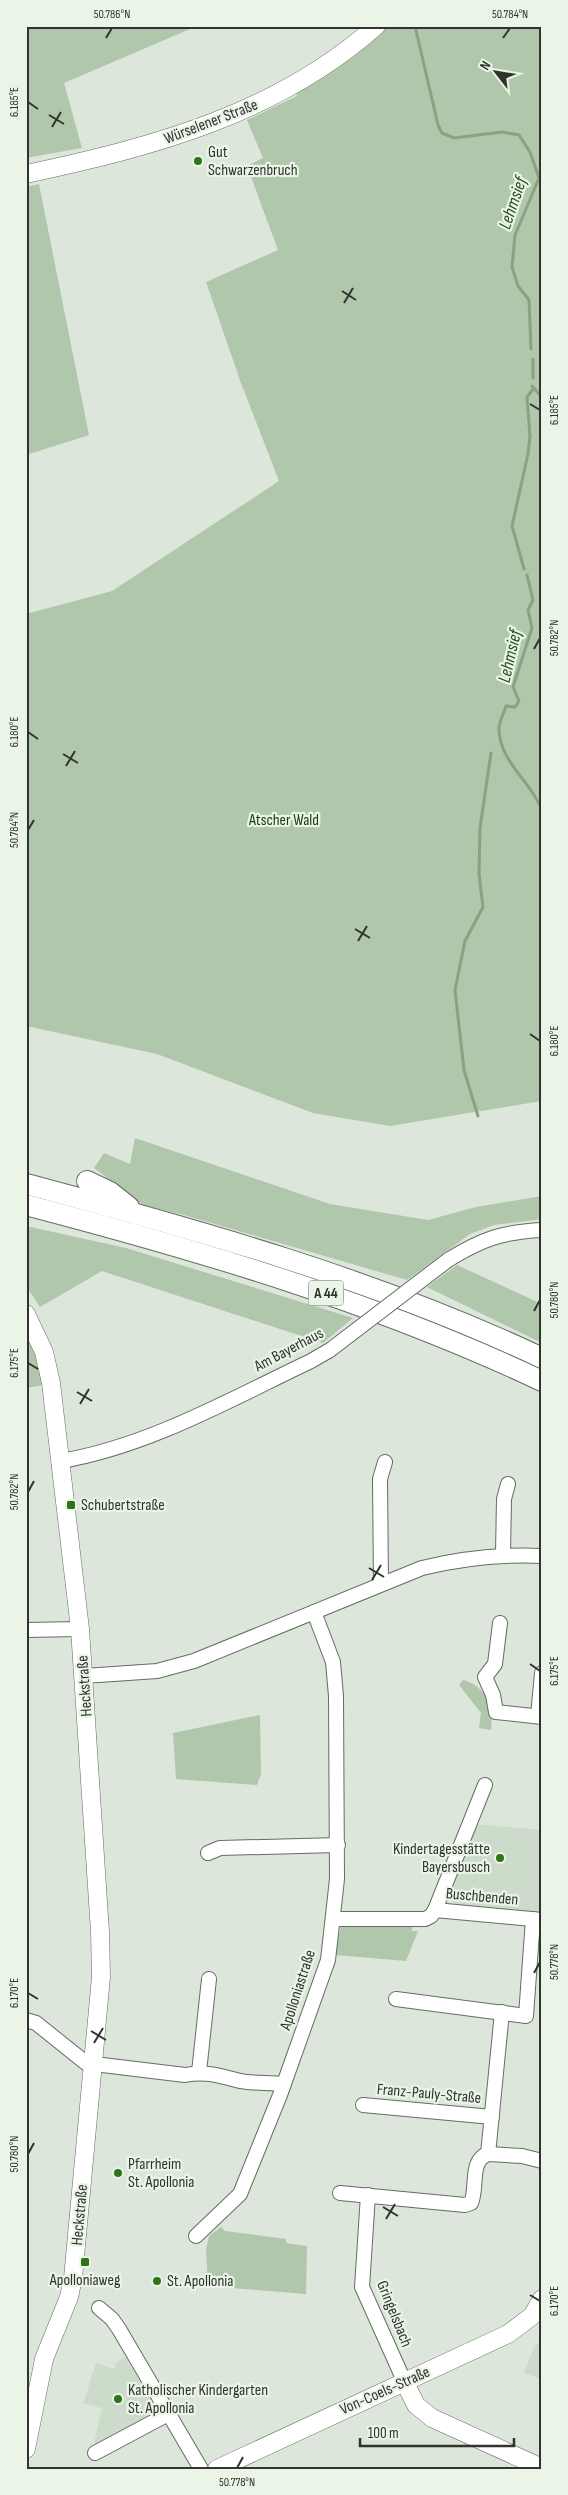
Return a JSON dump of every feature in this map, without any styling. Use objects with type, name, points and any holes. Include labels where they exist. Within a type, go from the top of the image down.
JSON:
[{"type":"highway","points":[[87,1181],[110,1192],[139,1214]]},
{"type":"highway","name":"A 44","points":[[26,1184],[139,1214],[348,1278],[542,1358]]},
{"type":"highway","name":"A 44","points":[[26,1205],[203,1253],[341,1298],[501,1362],[542,1381]]},
{"type":"main road","name":"Würselener Straße","points":[[26,174],[141,147],[227,119],[308,77],[346,51],[376,26]]},
{"type":"main road","name":"Heckstraße","points":[[26,1314],[44,1352],[51,1383],[61,1461],[84,1676],[100,1932],[101,1977],[72,2287],[44,2359],[26,2448]]},
{"type":"main road","name":"Von-Coels-Straße","points":[[217,2469],[405,2383],[519,2328],[532,2316],[542,2299]]},
{"type":"main road","points":[[405,2383],[416,2405],[432,2418],[542,2468]]},
{"type":"street","name":"Am Bayerhaus","points":[[61,1461],[94,1454],[187,1419],[311,1361],[330,1350],[448,1260],[476,1242],[498,1235],[542,1230]]},
{"type":"street","points":[[381,1583],[380,1478],[385,1462]]},
{"type":"street","points":[[503,1554],[504,1499],[508,1484]]},
{"type":"street","points":[[84,1676],[157,1671],[194,1661],[381,1583],[422,1568],[461,1558],[503,1554],[542,1556]]},
{"type":"street","name":"Apolloniastraße","points":[[196,2236],[240,2194],[284,2084],[328,1960],[338,1845],[336,1714],[333,1662],[314,1612]]},
{"type":"street","points":[[500,1623],[495,1664],[485,1677],[493,1696],[496,1712],[540,1716],[542,1673]]},
{"type":"street","points":[[26,1630],[80,1629]]},
{"type":"street","points":[[435,1910],[485,1785]]},
{"type":"street","points":[[208,1852],[220,1848],[338,1845]]},
{"type":"street","name":"Buschbenden","points":[[333,1919],[425,1919],[432,1916],[435,1910],[538,1919]]},
{"type":"street","points":[[396,1999],[526,2016],[538,1919]]},
{"type":"street","points":[[199,2072],[209,1980]]},
{"type":"street","name":"Franz-Pauly-Straße","points":[[488,2154],[502,2012]]},
{"type":"street","points":[[26,2020],[36,2023],[86,2063],[185,2075],[199,2072],[226,2076],[236,2080],[284,2084]]},
{"type":"street","name":"Franz-Pauly-Straße","points":[[363,2105],[492,2117]]},
{"type":"street","points":[[340,2193],[465,2205],[471,2203],[474,2197],[477,2163],[482,2156],[488,2154],[522,2156],[542,2161]]},
{"type":"street","name":"Gringelsbach","points":[[368,2196],[362,2287],[405,2383]]},
{"type":"street","points":[[99,2308],[112,2318],[170,2413],[201,2469]]},
{"type":"street","points":[[95,2452],[170,2413]]},
{"type":"shaded area","name":"Kindertagesstätte Bayersbusch","points":[[473,1824],[542,1830],[542,1915],[453,1908],[455,1889],[448,1886]]},
{"type":"shaded area","points":[[542,2340],[542,2379],[524,2373],[535,2345]]},
{"type":"shaded area","name":"Katholischer Kindergarten St. Apollonia","points":[[125,2357],[159,2413],[96,2445],[94,2442],[102,2408],[83,2404],[96,2363],[113,2369],[116,2366],[114,2364]]},
{"type":"green space","points":[[26,26],[197,26],[64,83],[82,148],[26,158]]},
{"type":"green space","name":"Atscher Wald","points":[[386,26],[542,26],[542,1101],[390,1126],[313,1113],[157,1054],[26,1026],[26,614],[112,591],[279,481],[241,383],[206,282],[278,250],[247,166],[263,158],[247,120],[297,96],[296,92],[364,46]]},
{"type":"green space","points":[[39,184],[89,435],[26,455],[26,187]]},
{"type":"green space","points":[[135,1138],[330,1204],[428,1220],[476,1207],[542,1196],[542,1219],[494,1225],[470,1234],[407,1280],[184,1215],[143,1205],[94,1168],[104,1153],[130,1164]]},
{"type":"green space","points":[[26,1226],[126,1248],[353,1318],[323,1343],[102,1271],[40,1307],[26,1286]]},
{"type":"green space","points":[[457,1265],[542,1304],[542,1343],[427,1287]]},
{"type":"green space","points":[[26,1329],[37,1354],[44,1385],[26,1388]]},
{"type":"green space","points":[[463,1680],[478,1687],[487,1699],[491,1714],[491,1730],[479,1728],[481,1713],[459,1685]]},
{"type":"green space","points":[[260,1715],[261,1774],[257,1785],[176,1779],[173,1733]]},
{"type":"green space","points":[[413,1923],[412,1931],[418,1931],[406,1961],[335,1955],[341,1925]]},
{"type":"green space","points":[[221,2227],[225,2231],[286,2239],[286,2243],[307,2246],[306,2294],[208,2286],[206,2250],[209,2236]]},
{"type":"waterway","name":"Lehmsief","points":[[415,26],[438,125],[442,133],[454,138],[502,132],[519,135],[530,152],[539,178],[515,235],[512,267],[518,286],[529,300],[531,349]]},
{"type":"waterway","name":"Lehmsief","points":[[533,359],[533,378]]},
{"type":"waterway","name":"Lehmsief","points":[[532,386],[542,397]]},
{"type":"waterway","name":"Lehmsief","points":[[524,569],[512,526],[528,454],[530,436],[527,397],[533,389]]},
{"type":"waterway","name":"Lehmsief","points":[[527,575],[533,600],[528,610],[532,628],[513,687],[519,701],[515,707],[506,706],[499,728],[500,740],[504,751],[531,790],[542,810]]},
{"type":"waterway","points":[[478,1116],[464,1070],[455,990],[465,941],[483,907],[479,874],[480,828],[491,753]]},
{"type":"waterway","name":"Lehmsief","points":[[542,821],[542,840]]},
{"type":"place","name":"Gut Schwarzenbruch","points":[[198,161]]},
{"type":"place","name":"Schubertstraße","points":[[71,1505]]},
{"type":"place","name":"Kindertagesstätte Bayersbusch","points":[[500,1858]]},
{"type":"place","name":"Pfarrheim St. Apollonia","points":[[118,2173]]},
{"type":"place","name":"Apolloniaweg","points":[[85,2262]]},
{"type":"place","name":"St. Apollonia","points":[[157,2281]]},
{"type":"place","name":"Katholischer Kindergarten St. Apollonia","points":[[118,2399]]}]
